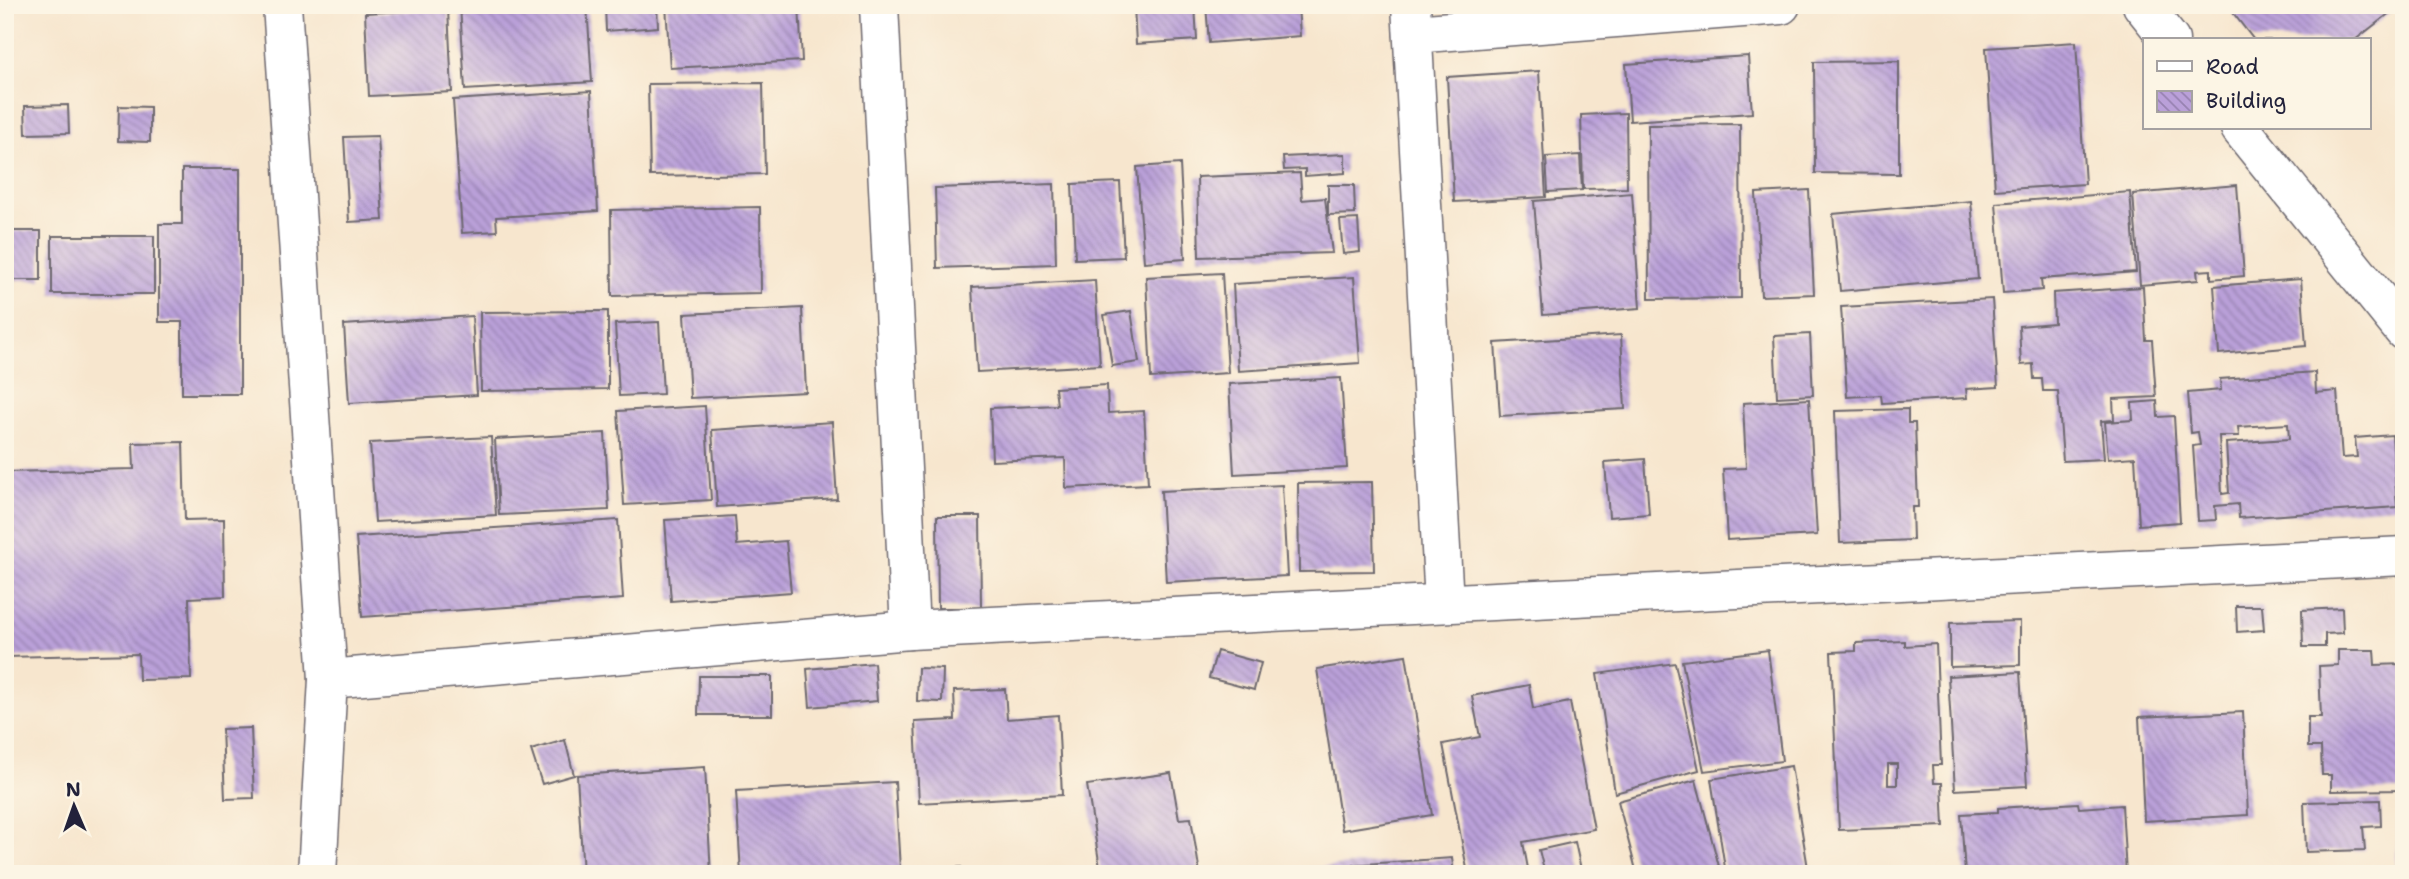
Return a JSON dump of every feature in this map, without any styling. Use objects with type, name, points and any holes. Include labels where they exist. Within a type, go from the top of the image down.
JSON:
[{"type":"street","points":[[282,5],[328,679],[317,874]]},
{"type":"street","points":[[879,5],[909,630]]},
{"type":"street","points":[[1444,603],[1412,20],[1781,5]]},
{"type":"street","points":[[2142,5],[2168,38]]},
{"type":"street","points":[[2242,130],[2404,331]]},
{"type":"street","points":[[328,679],[909,630],[2404,556]]},
{"type":"building","points":[[460,5],[587,5],[592,82],[465,90]]},
{"type":"building","points":[[605,5],[657,5],[658,27],[606,31]]},
{"type":"building","points":[[666,5],[799,5],[802,61],[670,68]]},
{"type":"building","points":[[1134,5],[1195,5],[1197,40],[1136,44]]},
{"type":"building","points":[[1206,5],[1298,5],[1300,36],[1209,43]]},
{"type":"building","points":[[2227,5],[2400,5],[2358,38],[2252,38]]},
{"type":"building","points":[[448,9],[452,92],[369,96],[365,13]]},
{"type":"building","points":[[2076,42],[2085,184],[1995,190],[1986,48]]},
{"type":"building","points":[[1748,56],[1752,113],[1630,121],[1626,64]]},
{"type":"building","points":[[1899,61],[1899,174],[1815,173],[1814,62]]},
{"type":"building","points":[[1539,71],[1546,197],[1454,202],[1447,77]]},
{"type":"building","points":[[763,83],[765,174],[650,176],[648,84]]},
{"type":"building","points":[[591,91],[598,211],[496,217],[497,231],[462,233],[453,100]]},
{"type":"building","points":[[68,105],[69,133],[26,134],[25,106]]},
{"type":"building","points":[[119,106],[150,107],[150,142],[118,141]]},
{"type":"building","points":[[1626,113],[1627,188],[1583,189],[1581,115]]},
{"type":"building","points":[[1740,124],[1741,298],[1649,299],[1648,125]]},
{"type":"building","points":[[378,136],[383,220],[349,222],[344,137]]},
{"type":"building","points":[[1345,154],[1345,173],[1305,176],[1305,169],[1284,170],[1283,157]]},
{"type":"building","points":[[1580,155],[1582,190],[1548,192],[1546,157]]},
{"type":"building","points":[[1180,164],[1185,259],[1144,262],[1137,167]]},
{"type":"building","points":[[182,169],[240,169],[240,394],[182,394],[182,322],[159,322],[159,224],[182,224]]},
{"type":"building","points":[[1300,173],[1302,200],[1325,198],[1332,253],[1199,257],[1197,177]]},
{"type":"building","points":[[1120,182],[1124,257],[1075,259],[1072,184]]},
{"type":"building","points":[[1054,184],[1056,264],[937,268],[935,188]]},
{"type":"building","points":[[1328,185],[1354,185],[1355,214],[1328,215]]},
{"type":"building","points":[[2237,185],[2244,276],[2211,279],[2211,270],[2197,271],[2198,280],[2140,285],[2133,194]]},
{"type":"building","points":[[1809,190],[1814,294],[1761,296],[1756,193]]},
{"type":"building","points":[[2130,192],[2136,272],[2041,279],[2042,290],[2003,293],[1996,203]]},
{"type":"building","points":[[1632,193],[1640,308],[1543,315],[1534,201]]},
{"type":"building","points":[[1971,201],[1978,279],[1840,291],[1833,214]]},
{"type":"building","points":[[760,207],[761,293],[612,296],[611,210]]},
{"type":"building","points":[[1358,219],[1360,252],[1343,254],[1340,220]]},
{"type":"building","points":[[5,231],[41,231],[41,280],[5,280]]},
{"type":"building","points":[[52,236],[154,236],[154,294],[52,294]]},
{"type":"building","points":[[1222,273],[1228,373],[1151,378],[1146,277]]},
{"type":"building","points":[[1354,277],[1360,363],[1238,371],[1233,284]]},
{"type":"building","points":[[2301,279],[2306,346],[2219,354],[2214,286]]},
{"type":"building","points":[[1095,280],[1100,365],[977,372],[972,287]]},
{"type":"building","points":[[2143,287],[2146,340],[2152,340],[2156,397],[2113,399],[2114,420],[2101,421],[2104,459],[2063,461],[2058,391],[2043,391],[2042,379],[2034,379],[2033,364],[2021,365],[2019,326],[2054,323],[2053,293]]},
{"type":"building","points":[[1992,299],[1998,387],[1966,389],[1967,398],[1882,403],[1881,395],[1847,397],[1841,307]]},
{"type":"building","points":[[802,308],[806,392],[690,398],[685,314]]},
{"type":"building","points":[[608,311],[608,389],[481,391],[480,312]]},
{"type":"building","points":[[1131,311],[1139,362],[1112,366],[1104,315]]},
{"type":"building","points":[[472,316],[477,395],[349,403],[344,325]]},
{"type":"building","points":[[659,322],[663,394],[619,396],[615,324]]},
{"type":"building","points":[[1810,334],[1813,395],[1777,397],[1774,336]]},
{"type":"building","points":[[1621,335],[1625,409],[1500,416],[1495,343]]},
{"type":"building","points":[[2315,372],[2316,393],[2337,391],[2342,458],[2357,457],[2355,438],[2392,435],[2397,507],[2239,518],[2238,504],[2215,506],[2216,520],[2198,521],[2193,446],[2200,445],[2198,432],[2191,433],[2188,393],[2221,390],[2220,379]],"holes":[[[2288,424],[2289,439],[2226,443],[2229,493],[2222,494],[2219,436],[2239,436],[2238,427]]]},
{"type":"building","points":[[1341,378],[1347,468],[1234,474],[1229,384]]},
{"type":"building","points":[[1107,385],[1108,413],[1144,411],[1148,484],[1066,488],[1065,458],[992,461],[990,408],[1057,405],[1055,388]]},
{"type":"building","points":[[1809,399],[1817,535],[1727,540],[1723,469],[1746,468],[1743,403]]},
{"type":"building","points":[[2157,401],[2158,417],[2174,416],[2180,522],[2139,525],[2135,457],[2108,459],[2105,422],[2133,420],[2132,403]]},
{"type":"building","points":[[705,406],[711,500],[624,505],[618,411]]},
{"type":"building","points":[[1908,409],[1908,423],[1915,423],[1918,507],[1912,507],[1913,540],[1840,543],[1835,411]]},
{"type":"building","points":[[832,422],[837,499],[717,507],[712,430]]},
{"type":"building","points":[[605,433],[609,510],[499,515],[495,439]]},
{"type":"building","points":[[491,437],[496,515],[375,522],[370,443]]},
{"type":"building","points":[[183,442],[185,520],[224,519],[225,596],[189,598],[191,679],[139,680],[138,654],[5,657],[5,472],[134,469],[133,443]]},
{"type":"building","points":[[1645,459],[1649,514],[1609,517],[1605,462]]},
{"type":"building","points":[[1372,482],[1374,571],[1299,572],[1298,483]]},
{"type":"building","points":[[1282,485],[1287,576],[1166,582],[1161,491]]},
{"type":"building","points":[[735,516],[737,545],[786,541],[791,592],[671,601],[665,520]]},
{"type":"building","points":[[937,516],[980,516],[981,608],[938,608]]},
{"type":"building","points":[[618,520],[623,599],[362,617],[356,537]]},
{"type":"building","points":[[2236,606],[2262,606],[2264,630],[2237,632]]},
{"type":"building","points":[[2342,608],[2343,633],[2325,634],[2325,647],[2303,647],[2302,610]]},
{"type":"building","points":[[2020,621],[2020,665],[1950,667],[1950,623]]},
{"type":"building","points":[[1905,641],[1905,646],[1936,644],[1941,765],[1933,765],[1934,783],[1942,783],[1944,826],[1839,830],[1831,652],[1856,651],[1856,643]],"holes":[[[1888,764],[1897,764],[1897,785],[1888,785]]]},
{"type":"building","points":[[1768,650],[1782,761],[1704,771],[1682,661]]},
{"type":"building","points":[[2338,650],[2374,650],[2375,665],[2404,664],[2402,790],[2331,791],[2331,775],[2322,775],[2321,747],[2308,747],[2308,717],[2321,717],[2319,666],[2338,665]]},
{"type":"building","points":[[1217,651],[1261,663],[1254,690],[1209,678]]},
{"type":"building","points":[[1406,655],[1432,815],[1342,830],[1317,669]]},
{"type":"building","points":[[874,663],[877,701],[810,707],[807,669]]},
{"type":"building","points":[[1675,663],[1699,770],[1615,793],[1597,674]]},
{"type":"building","points":[[918,668],[943,669],[942,702],[917,701]]},
{"type":"building","points":[[2020,672],[2027,786],[1955,790],[1948,676]]},
{"type":"building","points":[[699,676],[772,676],[772,715],[698,715]]},
{"type":"building","points":[[1529,685],[1533,709],[1570,702],[1594,829],[1523,842],[1529,874],[1468,874],[1443,744],[1480,737],[1472,696]]},
{"type":"building","points":[[1005,689],[1007,719],[1058,715],[1062,795],[919,803],[915,722],[955,720],[954,691]]},
{"type":"building","points":[[2243,712],[2248,815],[2144,821],[2139,717]]},
{"type":"building","points":[[251,728],[254,798],[225,799],[222,729]]},
{"type":"building","points":[[565,740],[574,775],[542,784],[531,750]]},
{"type":"building","points":[[1791,766],[1809,874],[1726,874],[1711,779]]},
{"type":"building","points":[[705,767],[711,874],[583,874],[577,775]]},
{"type":"building","points":[[1171,773],[1179,819],[1191,818],[1200,874],[1101,874],[1087,785]]},
{"type":"building","points":[[1696,780],[1721,874],[1637,874],[1618,801]]},
{"type":"building","points":[[895,782],[900,870],[846,874],[741,874],[736,791]]},
{"type":"building","points":[[2380,800],[2381,826],[2363,827],[2365,850],[2306,852],[2304,802]]},
{"type":"building","points":[[2078,803],[2079,808],[2122,805],[2126,874],[1965,874],[1961,814],[1998,812],[1998,808]]},
{"type":"building","points":[[2398,806],[2404,806],[2404,874],[2396,874]]},
{"type":"building","points":[[1575,842],[1582,874],[1545,874],[1539,850]]},
{"type":"building","points":[[1452,858],[1454,874],[1293,874],[1292,869]]},
{"type":"building","points":[[961,867],[962,874],[924,874],[924,869]]}]
